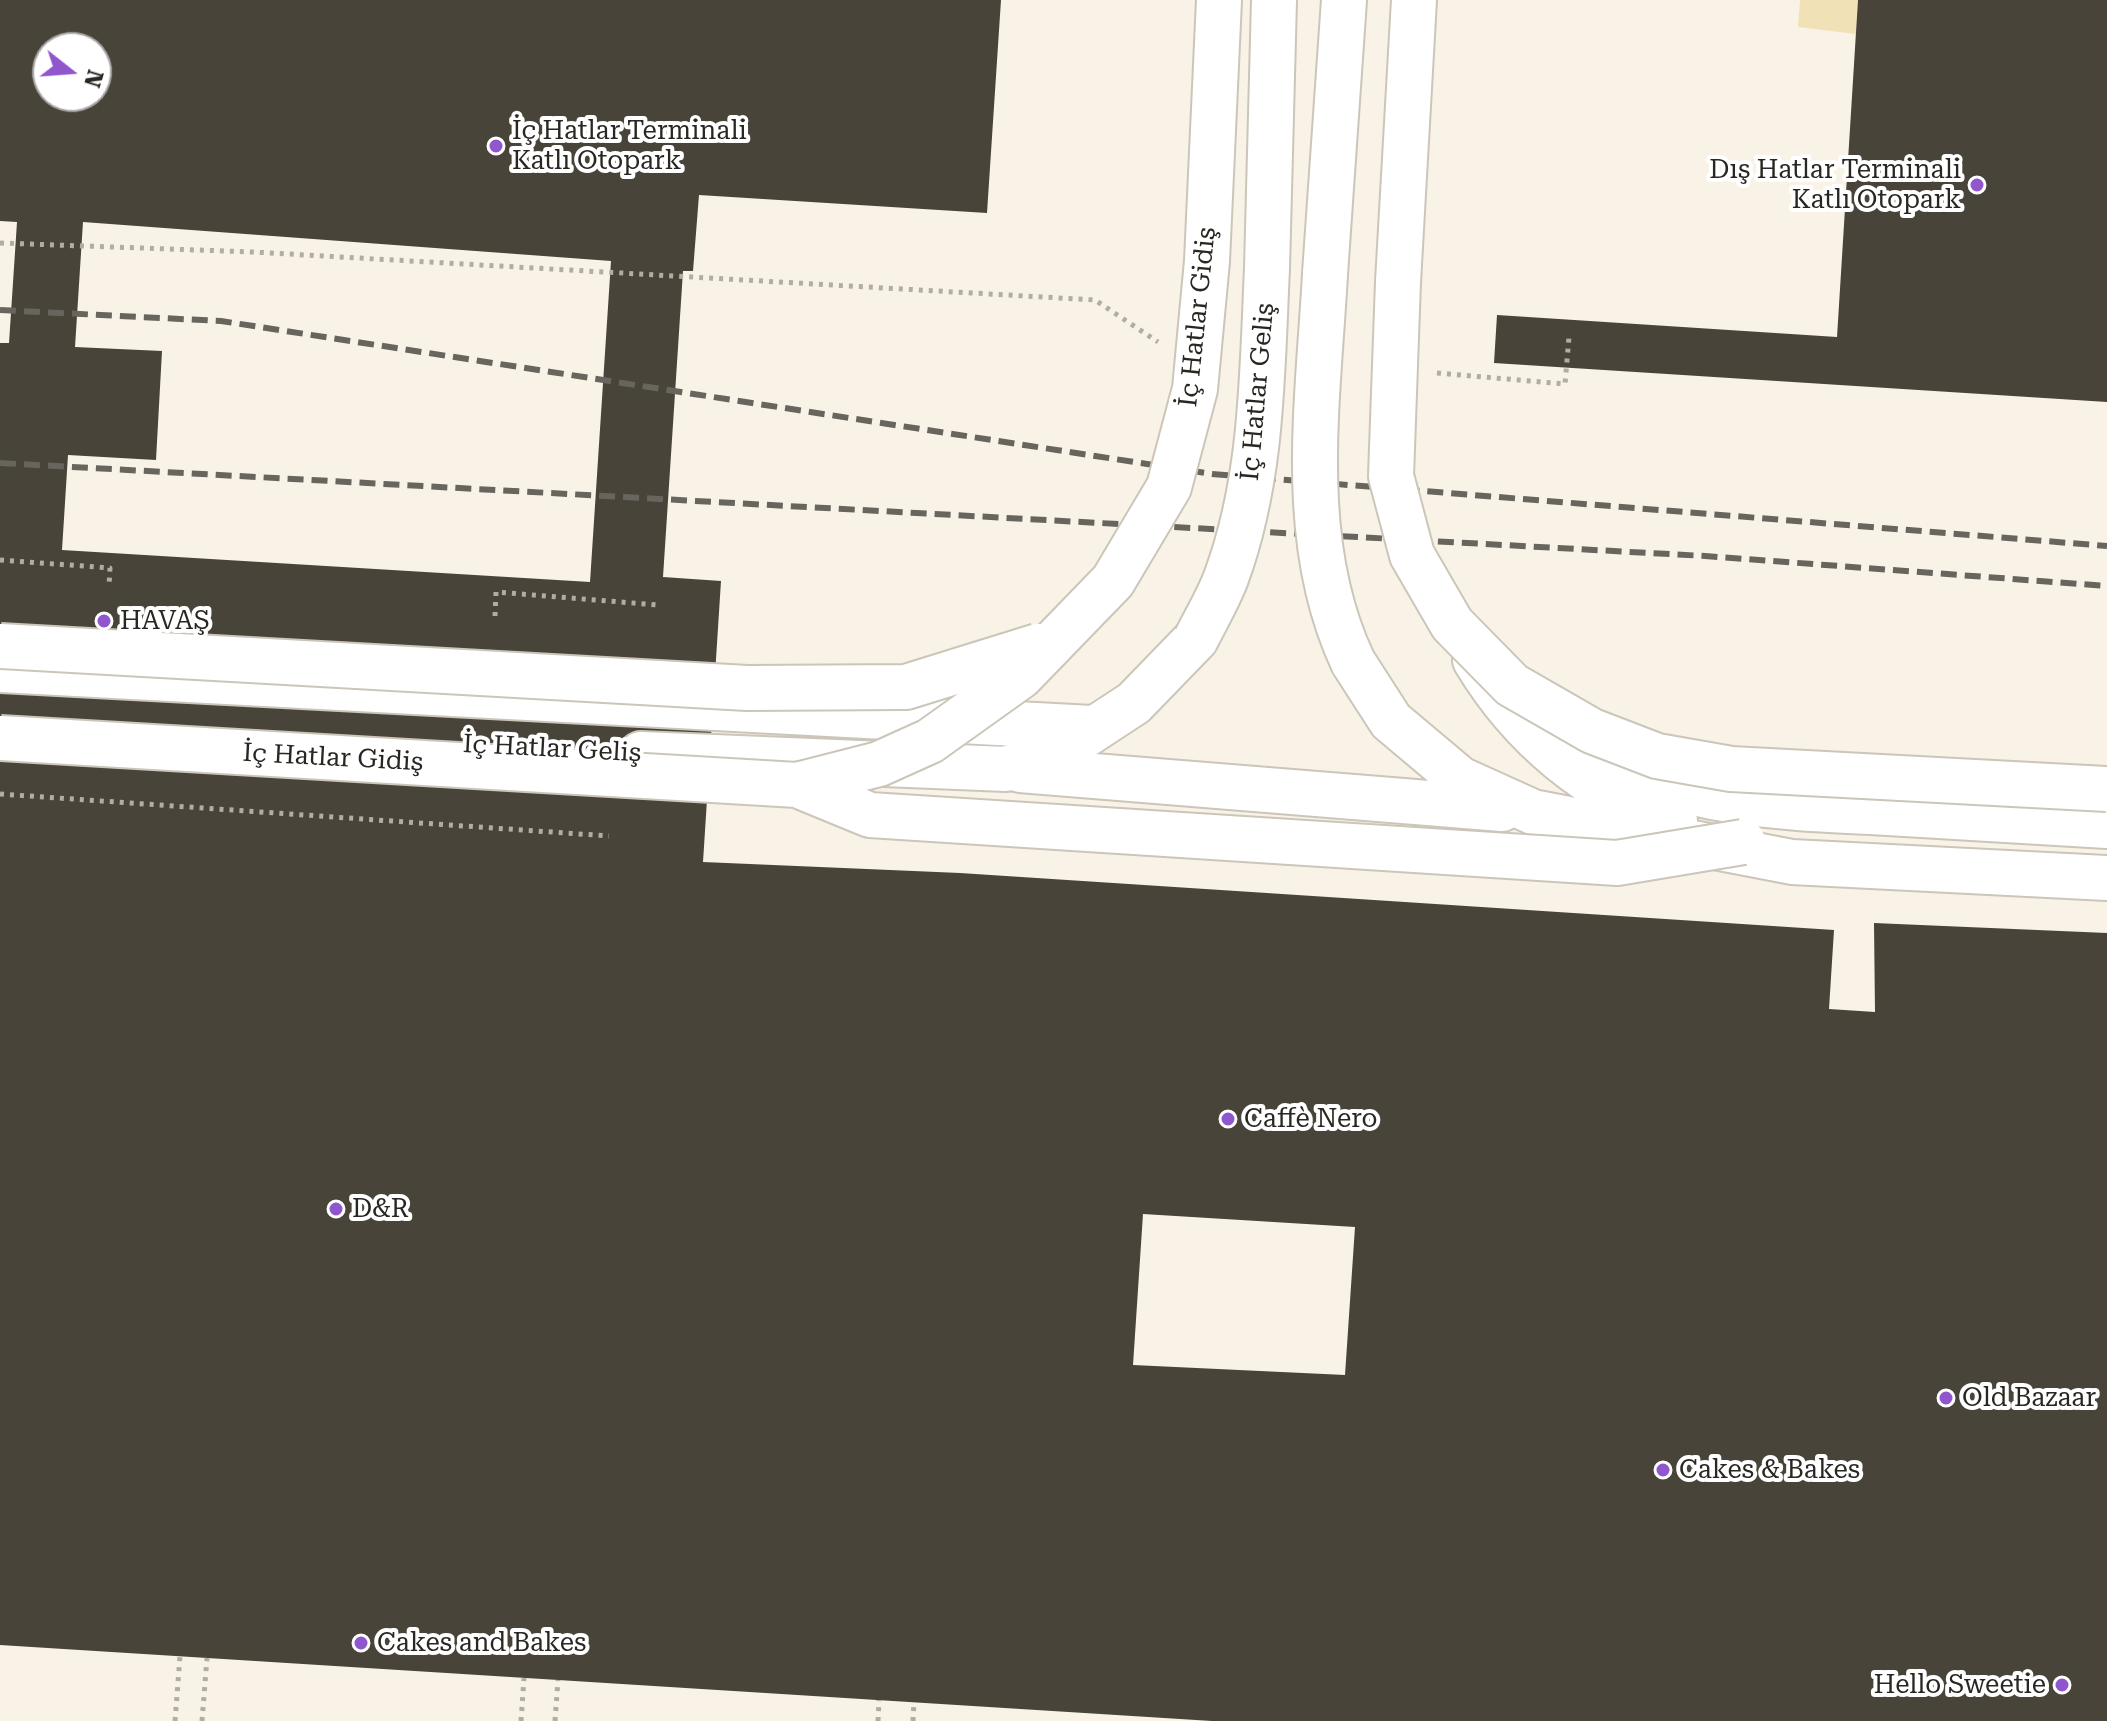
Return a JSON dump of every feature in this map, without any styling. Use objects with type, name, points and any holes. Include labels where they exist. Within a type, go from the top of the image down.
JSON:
[{"type":"street","name":"İç Hatlar Gidiş","points":[[0,738],[797,785],[879,764],[930,741],[1021,676],[1113,581],[1169,487],[1195,389],[1207,261],[1219,0]]},
{"type":"street","name":"İç Hatlar Geliş","points":[[0,718],[809,763],[1006,769],[1070,745],[1134,703],[1196,639],[1225,580],[1247,508],[1261,420],[1274,0]]},
{"type":"street","points":[[1344,0],[1315,443],[1316,522],[1331,611],[1353,662],[1391,721],[1460,779],[1533,812]]},
{"type":"street","points":[[1414,0],[1391,476],[1412,555],[1492,688],[1534,740],[1596,786],[1662,818],[1743,842],[2107,865]]},
{"type":"street","points":[[1452,624],[1512,685],[1592,731],[1657,756],[1731,769],[2107,789]]},
{"type":"street","points":[[1452,624],[1546,728],[1635,775],[1713,799],[1810,809],[2107,826]]},
{"type":"street","name":"İç Hatlar Gidiş","points":[[0,646],[747,688],[906,687],[1054,641]]},
{"type":"street","name":"İç Hatlar Geliş","points":[[0,670],[1095,729]]},
{"type":"street","points":[[1006,769],[1533,812],[1792,862],[2107,878]]},
{"type":"street","points":[[797,785],[870,815],[1617,863],[1743,842]]},
{"type":"path","points":[[0,243],[253,252],[1095,300],[1169,349]]},
{"type":"path","points":[[1423,371],[1565,384],[1569,337]]},
{"type":"path","points":[[0,560],[110,568],[109,587]]},
{"type":"path","points":[[495,616],[496,592],[658,605]]},
{"type":"path","points":[[0,794],[609,836]]},
{"type":"path","points":[[175,1721],[180,1656]]},
{"type":"path","points":[[202,1721],[207,1658]]},
{"type":"path","points":[[521,1721],[524,1678]]},
{"type":"path","points":[[555,1721],[558,1680]]},
{"type":"path","points":[[878,1721],[879,1700]]},
{"type":"path","points":[[913,1721],[914,1702]]},
{"type":"shaded area","points":[[1800,0],[1858,0],[1856,34],[1798,27]]},
{"type":"building","points":[[0,0],[1001,0],[987,213],[699,195],[693,271],[683,271],[663,577],[721,581],[703,862],[960,873],[1834,930],[1829,1009],[1875,1012],[1874,923],[2107,933],[2107,1721],[1212,1721],[0,1645],[0,343],[9,343],[17,222],[0,221]],"holes":[[[83,222],[611,261],[590,582],[62,550],[68,455],[156,460],[162,351],[75,347]],[[1143,1214],[1355,1227],[1345,1375],[1133,1365]]]},
{"type":"building","name":"Dış Hatlar Terminali Katlı Otopark","points":[[1858,0],[2107,0],[2107,402],[1494,363],[1497,315],[1837,337]]},
{"type":"railway","points":[[0,310],[221,321],[1212,474],[2107,546]]},
{"type":"railway","points":[[0,463],[1705,556],[2107,586]]},
{"type":"place","name":"İç Hatlar Terminali Katlı Otopark","points":[[496,146]]},
{"type":"place","name":"Dış Hatlar Terminali Katlı Otopark","points":[[1977,185]]},
{"type":"place","name":"HAVAŞ","points":[[104,621]]},
{"type":"place","name":"Caffè Nero","points":[[1228,1119]]},
{"type":"place","name":"D&R","points":[[336,1209]]},
{"type":"place","name":"Old Bazaar","points":[[1946,1398]]},
{"type":"place","name":"Cakes & Bakes","points":[[1663,1470]]},
{"type":"place","name":"Cakes and Bakes","points":[[361,1643]]},
{"type":"place","name":"Hello Sweetie","points":[[2062,1685]]}]
